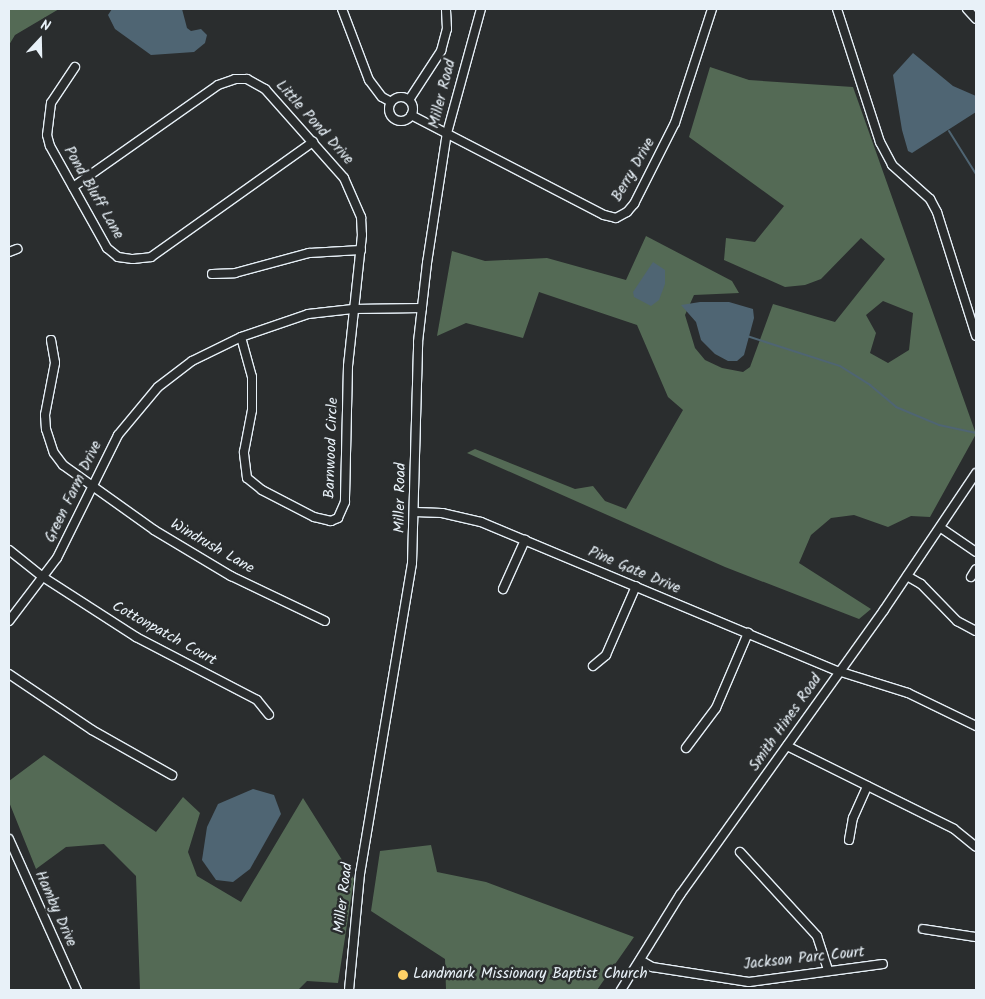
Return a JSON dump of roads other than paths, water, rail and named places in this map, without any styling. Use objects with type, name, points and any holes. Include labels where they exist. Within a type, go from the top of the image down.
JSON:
[{"type":"street","points":[[342,9],[369,80],[382,97],[391,102]]},
{"type":"street","points":[[408,100],[439,58],[447,29],[446,9]]},
{"type":"street","name":"Miller Road","points":[[349,990],[360,874],[408,586],[415,512],[416,390],[422,308],[448,133],[481,9]]},
{"type":"street","name":"Berry Drive","points":[[411,115],[604,215],[612,218],[621,216],[634,204],[675,123],[712,9]]},
{"type":"street","points":[[837,9],[880,142],[892,165],[930,200],[937,212],[976,336]]},
{"type":"street","points":[[967,9],[976,19]]},
{"type":"street","name":"Pond Bluff Lane","points":[[75,67],[50,103],[46,124],[50,146],[107,248],[118,257],[133,259],[151,256],[313,142]]},
{"type":"street","name":"Little Pond Drive","points":[[73,187],[218,85],[235,79],[247,79],[265,89],[313,142],[353,193],[361,216],[361,250],[353,309]]},
{"type":"street","points":[[398,98],[408,100],[413,108],[411,115],[405,120],[394,119],[390,113],[391,102],[398,98]]},
{"type":"street","points":[[9,252],[17,249]]},
{"type":"street","points":[[212,274],[235,273],[310,253],[361,250]]},
{"type":"street","name":"Green Farm Drive","points":[[9,621],[43,577],[70,535],[90,487],[118,436],[158,387],[192,361],[241,337],[308,314],[353,309],[422,308]]},
{"type":"street","name":"Barnwood Circle","points":[[241,337],[252,377],[252,410],[244,452],[247,478],[262,490],[314,517],[331,521],[343,512],[345,502],[353,309]]},
{"type":"street","name":"Windrush Lane","points":[[51,340],[56,363],[45,415],[46,430],[54,453],[63,465],[90,487],[231,576],[325,621]]},
{"type":"street","name":"Smith Hines Road","points":[[621,990],[680,895],[941,528],[976,473]]},
{"type":"street","name":"Pine Gate Drive","points":[[415,512],[468,518],[838,671],[908,693],[976,726]]},
{"type":"street","points":[[941,528],[976,552]]},
{"type":"street","points":[[503,589],[525,540]]},
{"type":"street","name":"Cottonpatch Court","points":[[9,550],[43,577],[136,637],[257,700],[270,715]]},
{"type":"street","points":[[971,576],[976,569]]},
{"type":"street","points":[[907,576],[926,589],[957,621],[976,631]]},
{"type":"street","points":[[593,666],[606,655],[636,586]]},
{"type":"street","points":[[686,748],[716,708],[748,634]]},
{"type":"street","points":[[9,674],[92,730],[172,775]]},
{"type":"street","points":[[787,746],[954,829],[976,847]]},
{"type":"street","points":[[848,840],[853,818],[867,786]]},
{"type":"street","name":"Hamby Drive","points":[[9,839],[77,990]]},
{"type":"street","points":[[740,852],[817,936],[828,969]]},
{"type":"street","points":[[923,929],[976,937]]},
{"type":"street","name":"Jackson Parc Court","points":[[640,960],[652,967],[749,982],[828,969],[883,964]]},
{"type":"water","points":[[112,9],[182,9],[187,28],[191,31],[201,29],[207,35],[205,43],[194,52],[151,55],[115,29],[108,15]]},
{"type":"water","points":[[913,53],[953,86],[976,96],[976,112],[912,153],[908,151],[902,130],[893,75]]},
{"type":"water","points":[[653,262],[665,270],[665,284],[659,300],[651,306],[634,297],[633,292]]},
{"type":"water","points":[[700,302],[729,302],[753,309],[754,318],[744,355],[737,361],[728,361],[715,354],[701,340],[696,322],[681,305]]},
{"type":"water","points":[[253,789],[274,795],[281,814],[250,869],[233,882],[216,880],[202,860],[207,827],[218,804]]},
{"type":"waterway","points":[[949,131],[976,174]]},
{"type":"waterway","points":[[747,336],[840,366],[870,385],[896,407],[939,425],[976,433]]},
{"type":"place","name":"Landmark Missionary Baptist Church","points":[[403,975]]}]
